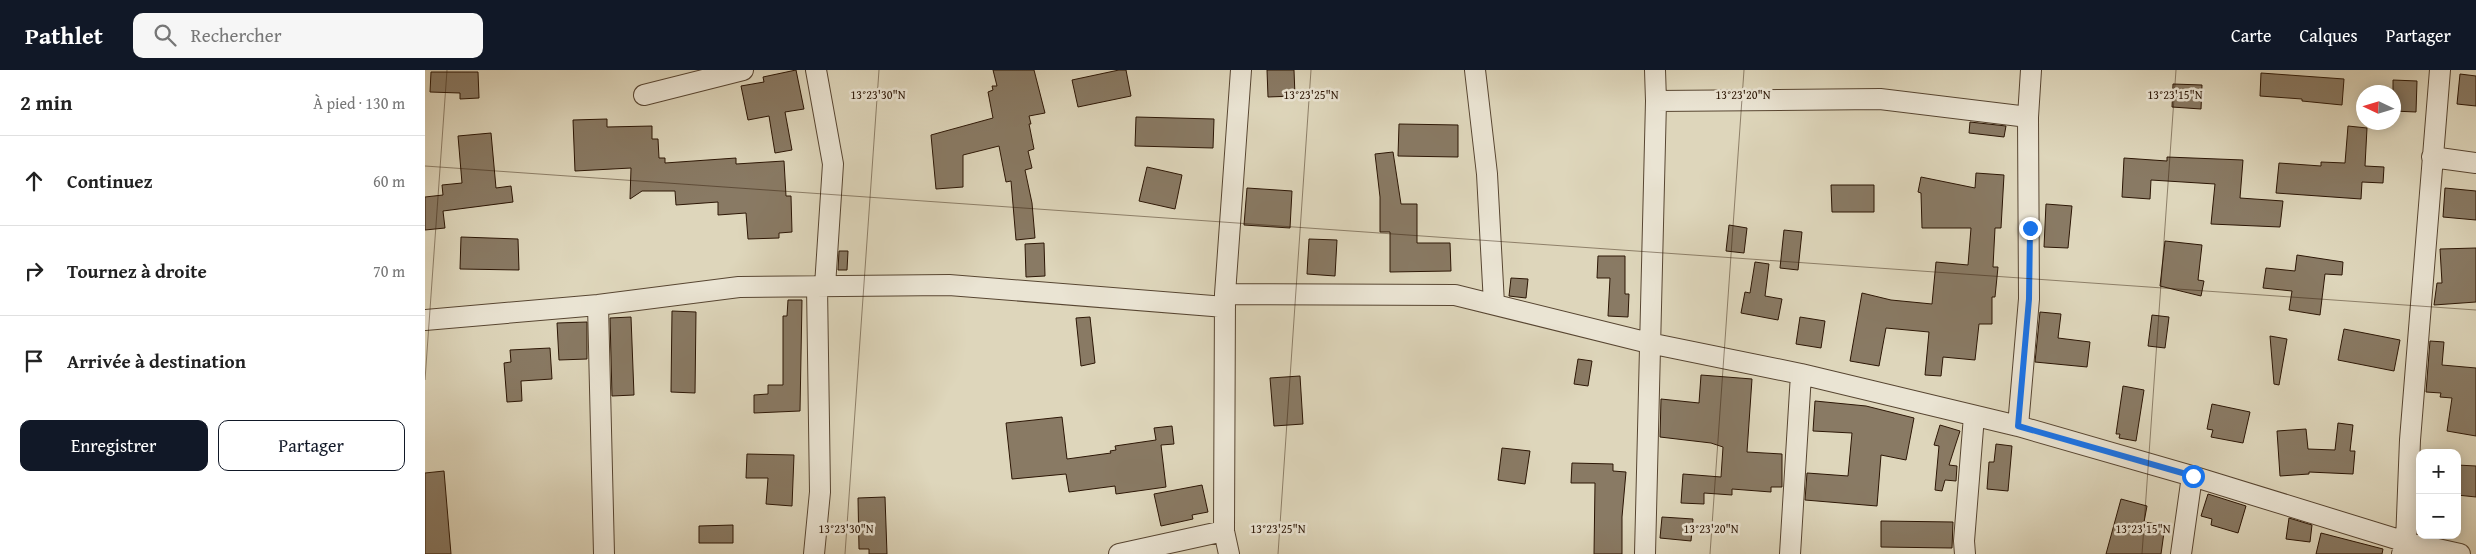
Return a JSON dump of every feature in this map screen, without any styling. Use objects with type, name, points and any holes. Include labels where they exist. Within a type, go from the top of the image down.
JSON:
[{"type":"street","points":[[644,95],[743,70]]},
{"type":"street","points":[[814,554],[820,492],[821,286],[833,164],[816,70]]},
{"type":"street","points":[[1229,554],[1224,530],[1225,300],[1241,70]]},
{"type":"street","points":[[1475,70],[1487,174],[1495,304]]},
{"type":"street","points":[[1645,554],[1656,101],[1655,70]]},
{"type":"street","points":[[2018,426],[2029,299],[2028,118],[2031,70]]},
{"type":"street","points":[[2408,550],[2410,440],[2440,70]]},
{"type":"street","points":[[1656,101],[1881,99],[2028,118]]},
{"type":"street","points":[[2432,157],[2476,163]]},
{"type":"street","points":[[425,320],[598,306],[739,287],[949,285],[1225,300],[1455,295],[1649,343],[1801,374],[2018,426],[2193,476],[2408,550],[2460,554]]},
{"type":"street","points":[[598,306],[604,554]]},
{"type":"street","points":[[1790,554],[1801,374]]},
{"type":"street","points":[[1965,554],[1964,541],[1974,416]]},
{"type":"street","points":[[2181,554],[2193,476]]},
{"type":"street","points":[[1119,554],[1224,530]]},
{"type":"building","points":[[796,70],[804,109],[785,112],[792,150],[775,153],[769,116],[748,120],[741,86],[764,82],[763,77]]},
{"type":"building","points":[[993,70],[1034,70],[1045,113],[1029,116],[1034,149],[1028,151],[1032,168],[1025,170],[1032,203],[1035,238],[1016,240],[1011,181],[1006,182],[999,146],[963,155],[963,187],[936,189],[931,135],[993,118],[988,92],[993,90],[992,86],[997,86]]},
{"type":"building","points":[[1126,70],[1131,96],[1078,107],[1072,80]]},
{"type":"building","points":[[1267,70],[1294,70],[1295,96],[1268,97]]},
{"type":"building","points":[[431,72],[478,72],[479,98],[460,99],[460,93],[430,92]]},
{"type":"building","points":[[2261,73],[2344,79],[2342,105],[2302,101],[2302,99],[2260,96]]},
{"type":"building","points":[[2460,74],[2476,76],[2476,106],[2457,104]]},
{"type":"building","points":[[2393,80],[2417,81],[2416,112],[2401,111],[2401,85],[2393,85]]},
{"type":"building","points":[[2173,84],[2202,85],[2201,109],[2172,107]]},
{"type":"building","points":[[1136,117],[1214,119],[1213,148],[1135,146]]},
{"type":"building","points":[[607,119],[607,127],[652,126],[652,139],[658,139],[659,158],[665,158],[665,163],[736,158],[736,164],[784,161],[786,196],[791,196],[792,232],[779,233],[779,238],[748,239],[746,213],[718,215],[718,202],[676,205],[675,191],[642,191],[630,199],[631,168],[575,171],[573,120]]},
{"type":"building","points":[[1970,122],[2006,126],[2004,137],[1969,133]]},
{"type":"building","points":[[1399,124],[1458,125],[1458,157],[1398,156]]},
{"type":"building","points":[[2348,126],[2356,127],[2356,130],[2367,130],[2365,166],[2384,167],[2383,183],[2362,182],[2361,199],[2276,193],[2279,163],[2321,166],[2321,162],[2345,163]]},
{"type":"building","points":[[491,133],[496,188],[511,186],[513,202],[443,211],[445,228],[425,230],[425,197],[443,195],[442,185],[462,183],[458,136]]},
{"type":"building","points":[[1393,152],[1401,204],[1417,204],[1417,243],[1450,243],[1451,271],[1390,272],[1390,232],[1380,232],[1380,197],[1375,154]]},
{"type":"building","points":[[2167,157],[2243,160],[2240,198],[2283,201],[2280,227],[2211,224],[2215,184],[2151,180],[2150,199],[2122,197],[2124,158],[2167,161]]},
{"type":"building","points":[[1147,167],[1182,175],[1175,209],[1139,201]]},
{"type":"building","points":[[1976,173],[2004,175],[2001,228],[1995,228],[1993,267],[1998,267],[1995,297],[1992,297],[1992,324],[1979,324],[1975,360],[1943,357],[1941,376],[1925,375],[1929,332],[1886,328],[1879,366],[1850,361],[1862,293],[1891,300],[1932,304],[1936,262],[1968,265],[1971,228],[1922,228],[1921,193],[1918,192],[1921,177],[1975,188]]},
{"type":"building","points":[[1831,185],[1874,185],[1874,212],[1832,212]]},
{"type":"building","points":[[1247,188],[1292,191],[1290,228],[1244,225]]},
{"type":"building","points":[[2445,188],[2476,191],[2476,220],[2443,217]]},
{"type":"building","points":[[2046,204],[2072,206],[2068,248],[2044,247]]},
{"type":"building","points":[[1729,225],[1747,228],[1744,253],[1726,251]]},
{"type":"building","points":[[1784,230],[1802,232],[1798,270],[1780,268]]},
{"type":"building","points":[[461,237],[518,239],[519,270],[460,269]]},
{"type":"building","points":[[1309,239],[1337,240],[1335,276],[1307,274]]},
{"type":"building","points":[[2165,241],[2202,245],[2198,280],[2204,281],[2201,296],[2160,286]]},
{"type":"building","points":[[1044,243],[1045,276],[1026,277],[1025,244]]},
{"type":"building","points":[[2476,248],[2476,302],[2434,305],[2437,283],[2442,283],[2440,249]]},
{"type":"building","points":[[839,251],[848,251],[847,270],[838,270]]},
{"type":"building","points":[[2297,255],[2343,262],[2342,275],[2325,274],[2320,315],[2289,310],[2292,291],[2263,288],[2266,268],[2295,271]]},
{"type":"building","points":[[1598,256],[1625,256],[1625,294],[1629,294],[1628,317],[1608,316],[1610,278],[1597,278]]},
{"type":"building","points":[[1755,262],[1769,264],[1765,296],[1782,299],[1778,320],[1741,313],[1745,292],[1750,293]]},
{"type":"building","points":[[1511,278],[1528,279],[1526,298],[1509,296]]},
{"type":"building","points":[[788,300],[802,300],[800,411],[754,413],[754,395],[768,394],[768,385],[783,385],[783,316],[787,316]]},
{"type":"building","points":[[672,311],[696,312],[695,393],[671,392]]},
{"type":"building","points":[[2040,312],[2061,314],[2058,338],[2090,342],[2087,367],[2035,362]]},
{"type":"building","points":[[2152,315],[2169,317],[2165,348],[2148,346]]},
{"type":"building","points":[[631,317],[634,395],[612,396],[610,318]]},
{"type":"building","points":[[1090,317],[1095,363],[1081,366],[1076,318]]},
{"type":"building","points":[[1800,317],[1825,321],[1821,348],[1796,344]]},
{"type":"building","points":[[587,322],[587,359],[559,360],[557,323]]},
{"type":"building","points":[[2344,329],[2400,340],[2394,371],[2338,360]]},
{"type":"building","points":[[2270,336],[2287,339],[2279,385],[2274,384]]},
{"type":"building","points":[[2430,341],[2444,342],[2442,365],[2476,368],[2476,436],[2447,431],[2452,398],[2440,397],[2441,393],[2426,392]]},
{"type":"building","points":[[550,348],[552,379],[521,381],[522,401],[507,402],[504,363],[511,362],[510,350]]},
{"type":"building","points":[[1578,359],[1592,361],[1588,386],[1574,384]]},
{"type":"building","points":[[1701,375],[1752,379],[1747,452],[1782,454],[1782,487],[1771,487],[1771,492],[1732,489],[1732,495],[1704,493],[1704,504],[1681,503],[1683,474],[1721,477],[1723,447],[1711,443],[1660,437],[1661,399],[1699,403]]},
{"type":"building","points":[[1300,376],[1303,424],[1274,426],[1270,378]]},
{"type":"building","points":[[2123,386],[2144,390],[2136,441],[2119,438],[2120,434],[2116,434]]},
{"type":"building","points":[[1815,401],[1866,406],[1914,418],[1906,460],[1881,455],[1877,506],[1805,500],[1807,473],[1848,476],[1852,433],[1813,431]]},
{"type":"building","points":[[2212,404],[2250,412],[2243,443],[2211,437],[2213,430],[2207,429]]},
{"type":"building","points":[[1062,417],[1067,459],[1111,453],[1110,451],[1116,450],[1115,446],[1156,440],[1154,428],[1172,426],[1174,444],[1161,445],[1166,487],[1116,494],[1115,486],[1069,492],[1066,474],[1012,479],[1006,423]]},
{"type":"building","points":[[2338,423],[2353,425],[2350,451],[2355,451],[2353,474],[2309,472],[2309,474],[2280,476],[2277,431],[2306,429],[2308,449],[2335,450]]},
{"type":"building","points":[[1940,425],[1960,431],[1949,465],[1957,466],[1956,481],[1945,480],[1942,491],[1935,490],[1939,446],[1934,445]]},
{"type":"building","points":[[1996,444],[2012,446],[2008,491],[1987,489],[1989,462],[1994,462]]},
{"type":"building","points":[[1502,448],[1530,451],[1525,484],[1498,480]]},
{"type":"building","points":[[747,454],[794,455],[792,506],[766,504],[768,478],[746,478]]},
{"type":"building","points":[[1572,463],[1613,464],[1613,471],[1626,472],[1622,517],[1622,554],[1594,554],[1595,483],[1571,483]]},
{"type":"building","points":[[2461,465],[2476,466],[2476,497],[2461,495]]},
{"type":"building","points":[[444,471],[451,554],[425,554],[425,473]]},
{"type":"building","points":[[1202,485],[1208,512],[1192,515],[1193,519],[1161,526],[1154,494]]},
{"type":"building","points":[[2208,494],[2246,506],[2238,533],[2211,525],[2212,519],[2201,516]]},
{"type":"building","points":[[885,497],[887,554],[869,554],[869,549],[859,549],[858,498]]},
{"type":"building","points":[[2121,499],[2147,506],[2144,522],[2165,525],[2161,554],[2106,554]]},
{"type":"building","points":[[1662,517],[1693,519],[1691,541],[1660,538]]},
{"type":"building","points":[[2289,518],[2312,525],[2310,542],[2286,539]]},
{"type":"building","points":[[1881,521],[1953,522],[1952,548],[1881,547]]},
{"type":"building","points":[[733,525],[733,543],[699,543],[699,526]]},
{"type":"building","points":[[2321,533],[2383,549],[2382,554],[2316,554]]},
{"type":"route","points":[[2030,228],[2029,299],[2018,426],[2193,476]]}]
